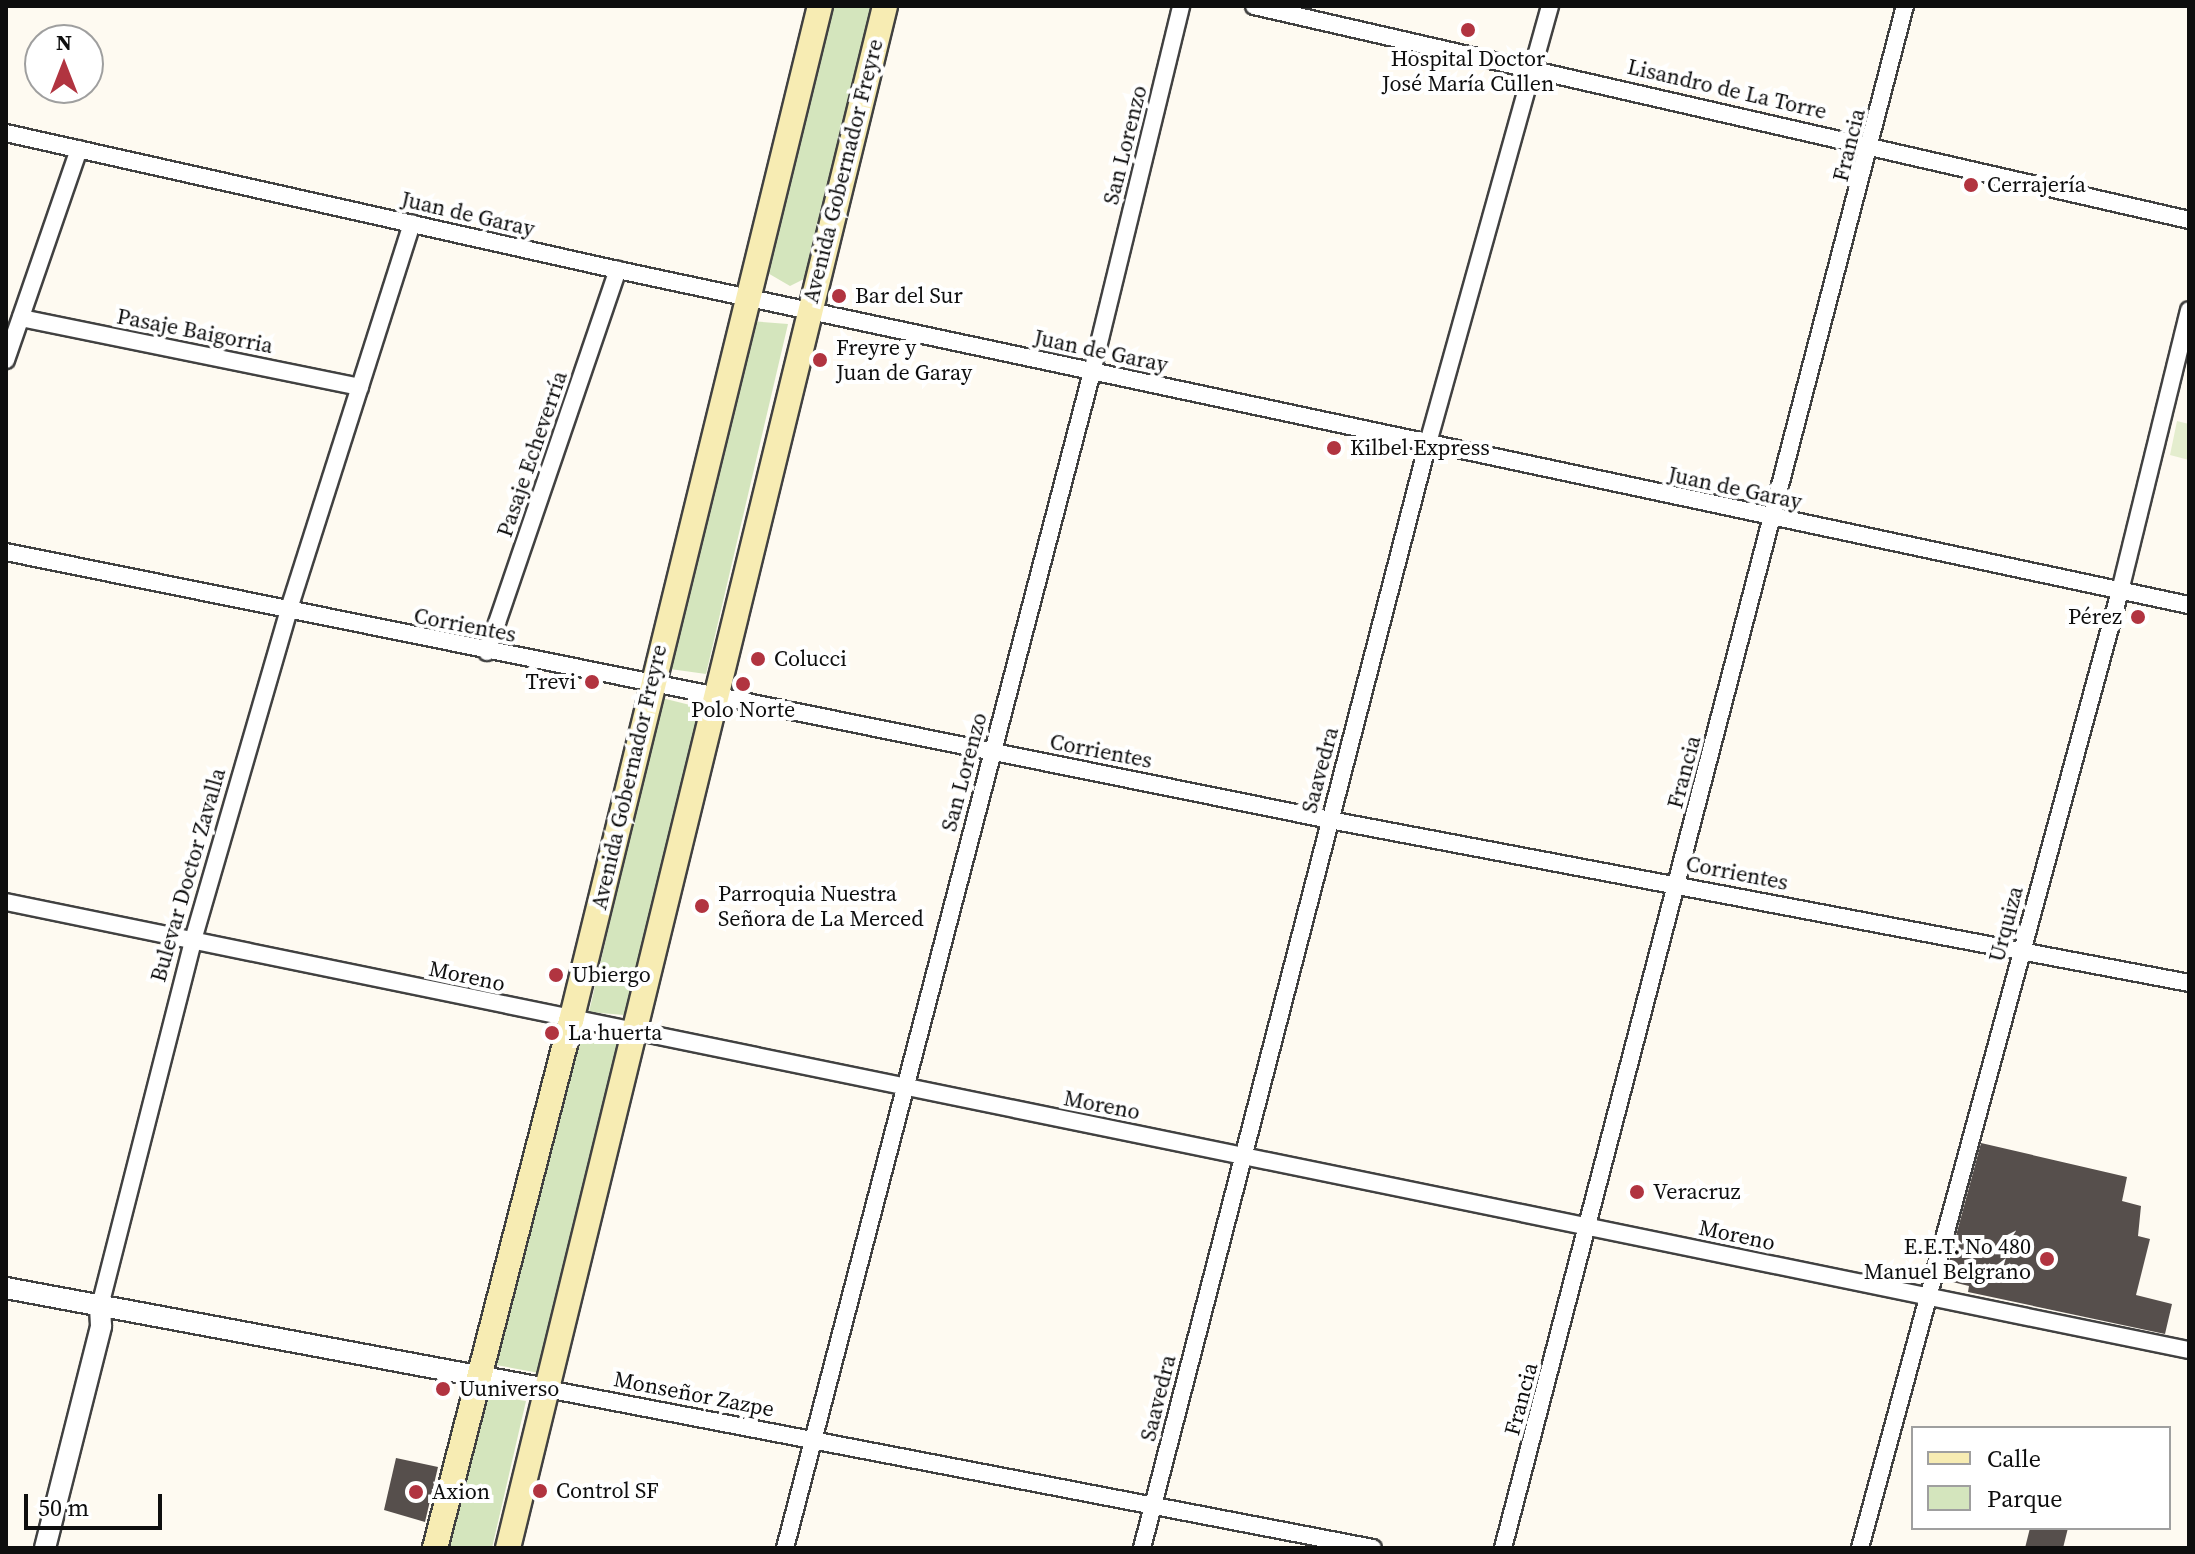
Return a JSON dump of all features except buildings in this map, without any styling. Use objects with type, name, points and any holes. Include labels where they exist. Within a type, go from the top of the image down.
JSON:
[{"type":"main road","name":"Avenida Gobernador Freyre","points":[[435,1548],[571,1021],[745,297],[820,6]]},
{"type":"main road","name":"Avenida Gobernador Freyre","points":[[508,1548],[808,310],[885,6]]},
{"type":"street","name":"San Lorenzo","points":[[785,1548],[1092,372],[1181,6]]},
{"type":"street","name":"Lisandro de La Torre","points":[[1254,6],[1872,144],[2189,220]]},
{"type":"street","name":"Saavedra","points":[[1142,1548],[1241,1155],[1428,443],[1550,6]]},
{"type":"street","name":"Francia","points":[[1503,1548],[1591,1226],[1677,884],[1872,144],[1905,6]]},
{"type":"street","name":"Juan de Garay","points":[[6,133],[618,270],[1775,520],[2189,605]]},
{"type":"street","points":[[6,360],[79,149]]},
{"type":"street","name":"Bulevar Doctor Zavalla","points":[[45,1548],[98,1339],[100,1306],[193,940],[288,612],[412,223]]},
{"type":"street","name":"Pasaje Echeverría","points":[[487,652],[618,270]]},
{"type":"street","name":"Urquiza","points":[[1860,1548],[1925,1299],[2120,591],[2189,310]]},
{"type":"street","name":"Pasaje Baigorria","points":[[21,318],[360,387]]},
{"type":"street","name":"Corrientes","points":[[6,552],[288,612],[1330,820],[2022,948],[2189,983]]},
{"type":"street","name":"Moreno","points":[[6,902],[571,1021],[1591,1226],[1925,1299],[2189,1350]]},
{"type":"street","name":"Monseñor Zazpe","points":[[6,1288],[1373,1548]]},
{"type":"green space","points":[[833,6],[874,6],[806,278],[790,286],[766,272]]},
{"type":"green space","points":[[750,321],[788,324],[706,674],[670,669]]},
{"type":"green space","points":[[2177,421],[2189,424],[2189,460],[2170,455]]},
{"type":"green space","points":[[662,698],[702,708],[624,1015],[589,1012]]},
{"type":"green space","points":[[581,1036],[618,1044],[539,1373],[496,1365]]},
{"type":"green space","points":[[488,1395],[526,1401],[492,1548],[445,1548]]},
{"type":"place","name":"Hospital Doctor José María Cullen","points":[[1468,30]]},
{"type":"place","name":"Cerrajería","points":[[1971,185]]},
{"type":"place","name":"Bar del Sur","points":[[839,296]]},
{"type":"place","name":"Freyre y Juan de Garay","points":[[820,360]]},
{"type":"place","name":"Kilbel Express","points":[[1334,448]]},
{"type":"place","name":"Pérez","points":[[2138,617]]},
{"type":"place","name":"Colucci","points":[[758,659]]},
{"type":"place","name":"Trevi","points":[[592,682]]},
{"type":"place","name":"Polo Norte","points":[[743,684]]},
{"type":"place","name":"Parroquia Nuestra Señora de La Merced","points":[[702,906]]},
{"type":"place","name":"Ubiergo","points":[[556,975]]},
{"type":"place","name":"La huerta","points":[[552,1033]]},
{"type":"place","name":"Veracruz","points":[[1637,1192]]},
{"type":"place","name":"E.E.T. No 480 Manuel Belgrano","points":[[2047,1259]]},
{"type":"place","name":"Uuniverso","points":[[443,1389]]},
{"type":"place","name":"Control SF","points":[[540,1491]]},
{"type":"place","name":"Axion","points":[[416,1492]]}]
